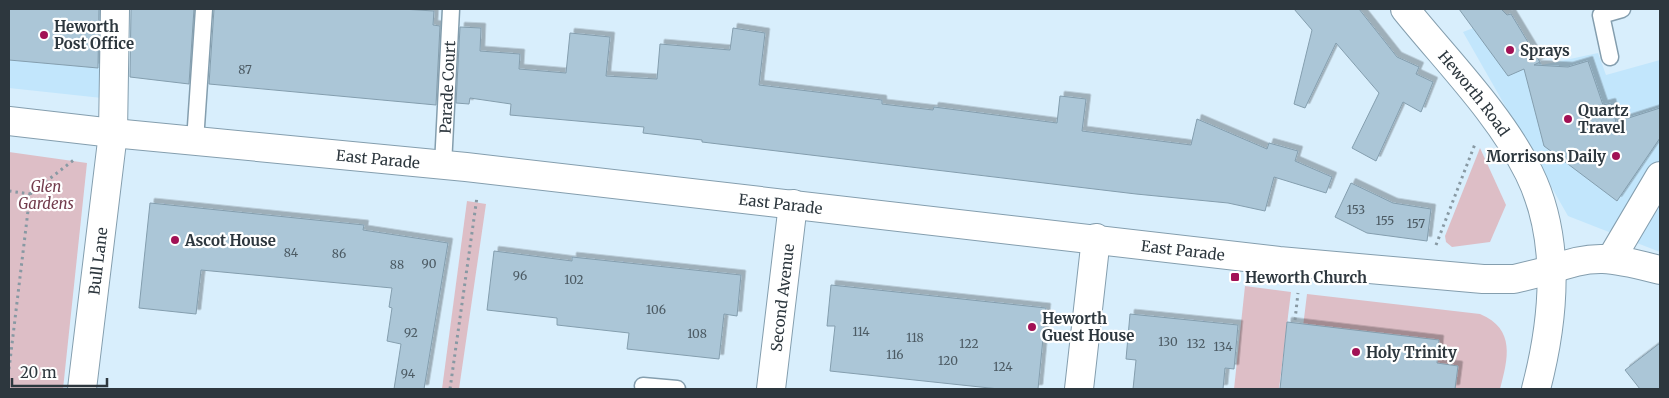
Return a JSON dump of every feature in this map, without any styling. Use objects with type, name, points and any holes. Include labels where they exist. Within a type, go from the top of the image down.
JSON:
[{"type":"street","name":"Bull Lane","points":[[82,389],[113,134],[115,9]]},
{"type":"street","name":"Heworth Road","points":[[1405,9],[1505,133],[1530,173],[1544,215],[1552,270],[1551,305],[1546,348],[1536,389]]},
{"type":"street","name":"East Parade","points":[[9,121],[113,134],[443,165],[1096,238],[1279,261],[1482,279],[1514,279],[1552,270],[1584,259],[1610,258],[1660,270]]},
{"type":"street","points":[[1610,258],[1660,176]]},
{"type":"street","name":"Second Avenue","points":[[771,389],[793,204]]},
{"type":"street","points":[[1079,389],[1096,238]]},
{"type":"lane","points":[[195,141],[204,9]]},
{"type":"lane","name":"Parade Court","points":[[443,165],[451,9]]},
{"type":"lane","points":[[1610,57],[1601,15],[1622,9]]},
{"type":"lane","points":[[643,386],[677,389]]},
{"type":"path","points":[[1425,274],[1488,111]]},
{"type":"path","points":[[9,192],[30,194],[73,160],[113,134]]},
{"type":"path","points":[[9,369],[30,194]]},
{"type":"path","points":[[450,389],[477,203]]},
{"type":"shaded area","points":[[9,9],[109,9],[102,98],[9,88]]},
{"type":"shaded area","points":[[1507,15],[1520,29],[1542,65],[1598,53],[1606,75],[1660,60],[1660,252],[1568,216],[1463,32]]},
{"type":"green space","points":[[1480,148],[1506,205],[1490,242],[1452,247],[1446,242],[1445,236]]},
{"type":"green space","name":"Glen Gardens","points":[[9,152],[87,163],[63,389],[9,389]]},
{"type":"green space","points":[[467,201],[486,204],[459,389],[442,389]]},
{"type":"green space","points":[[1245,286],[1291,292],[1279,389],[1234,389]]},
{"type":"green space","points":[[1307,294],[1480,314],[1492,320],[1504,336],[1507,356],[1500,389],[1455,389],[1457,366],[1427,362],[1302,335]]},
{"type":"building","points":[[9,9],[99,9],[98,68],[9,60]]},
{"type":"building","points":[[131,9],[194,9],[189,84],[130,77]]},
{"type":"building","points":[[214,9],[402,9],[434,11],[433,25],[440,26],[436,105],[209,84]]},
{"type":"building","points":[[1294,9],[1359,9],[1397,57],[1419,67],[1416,74],[1433,82],[1421,112],[1403,102],[1376,161],[1352,148],[1379,93],[1336,43],[1305,108],[1294,104],[1312,30]]},
{"type":"building","points":[[1459,9],[1501,9],[1507,15],[1511,14],[1540,62],[1534,65],[1568,67],[1588,61],[1603,105],[1611,103],[1616,122],[1660,108],[1660,138],[1617,201],[1544,146],[1524,69],[1508,76]]},
{"type":"building","points":[[460,27],[481,28],[480,51],[520,54],[519,69],[566,73],[570,33],[610,37],[606,76],[657,79],[660,44],[730,50],[733,28],[765,33],[759,85],[882,100],[882,104],[933,110],[934,107],[1057,123],[1060,96],[1086,99],[1082,131],[1191,145],[1197,119],[1267,149],[1269,143],[1298,151],[1295,161],[1332,177],[1326,193],[1274,177],[1265,211],[1228,203],[1136,194],[702,142],[702,140],[643,133],[644,127],[510,115],[511,104],[470,98],[469,104],[456,103]]},
{"type":"building","points":[[1351,183],[1393,203],[1431,209],[1427,241],[1367,233],[1335,217]]},
{"type":"building","points":[[150,203],[364,225],[363,230],[448,243],[424,389],[394,389],[401,344],[387,341],[392,308],[389,307],[392,288],[201,270],[196,314],[139,308]]},
{"type":"building","points":[[494,251],[572,261],[572,257],[741,275],[737,316],[724,314],[719,359],[627,349],[629,333],[557,325],[557,318],[487,310]]},
{"type":"building","points":[[831,285],[1046,308],[1038,389],[999,389],[830,371],[835,326],[827,326]]},
{"type":"building","points":[[1130,314],[1238,325],[1234,369],[1225,368],[1223,389],[1133,389],[1136,360],[1126,359]]},
{"type":"building","name":"Holy Trinity","points":[[1287,322],[1439,340],[1437,363],[1458,366],[1455,389],[1280,389]]},
{"type":"building","points":[[1660,343],[1660,389],[1640,389],[1625,370]]},
{"type":"place","name":"Heworth Post Office","points":[[44,35]]},
{"type":"place","name":"Sprays","points":[[1510,50]]},
{"type":"place","name":"Quartz Travel","points":[[1568,119]]},
{"type":"place","name":"Morrisons Daily","points":[[1616,156]]},
{"type":"place","name":"Ascot House","points":[[175,240]]},
{"type":"place","name":"Heworth Church","points":[[1235,277]]},
{"type":"place","name":"Heworth Guest House","points":[[1032,327]]},
{"type":"place","name":"Holy Trinity","points":[[1356,352]]}]
